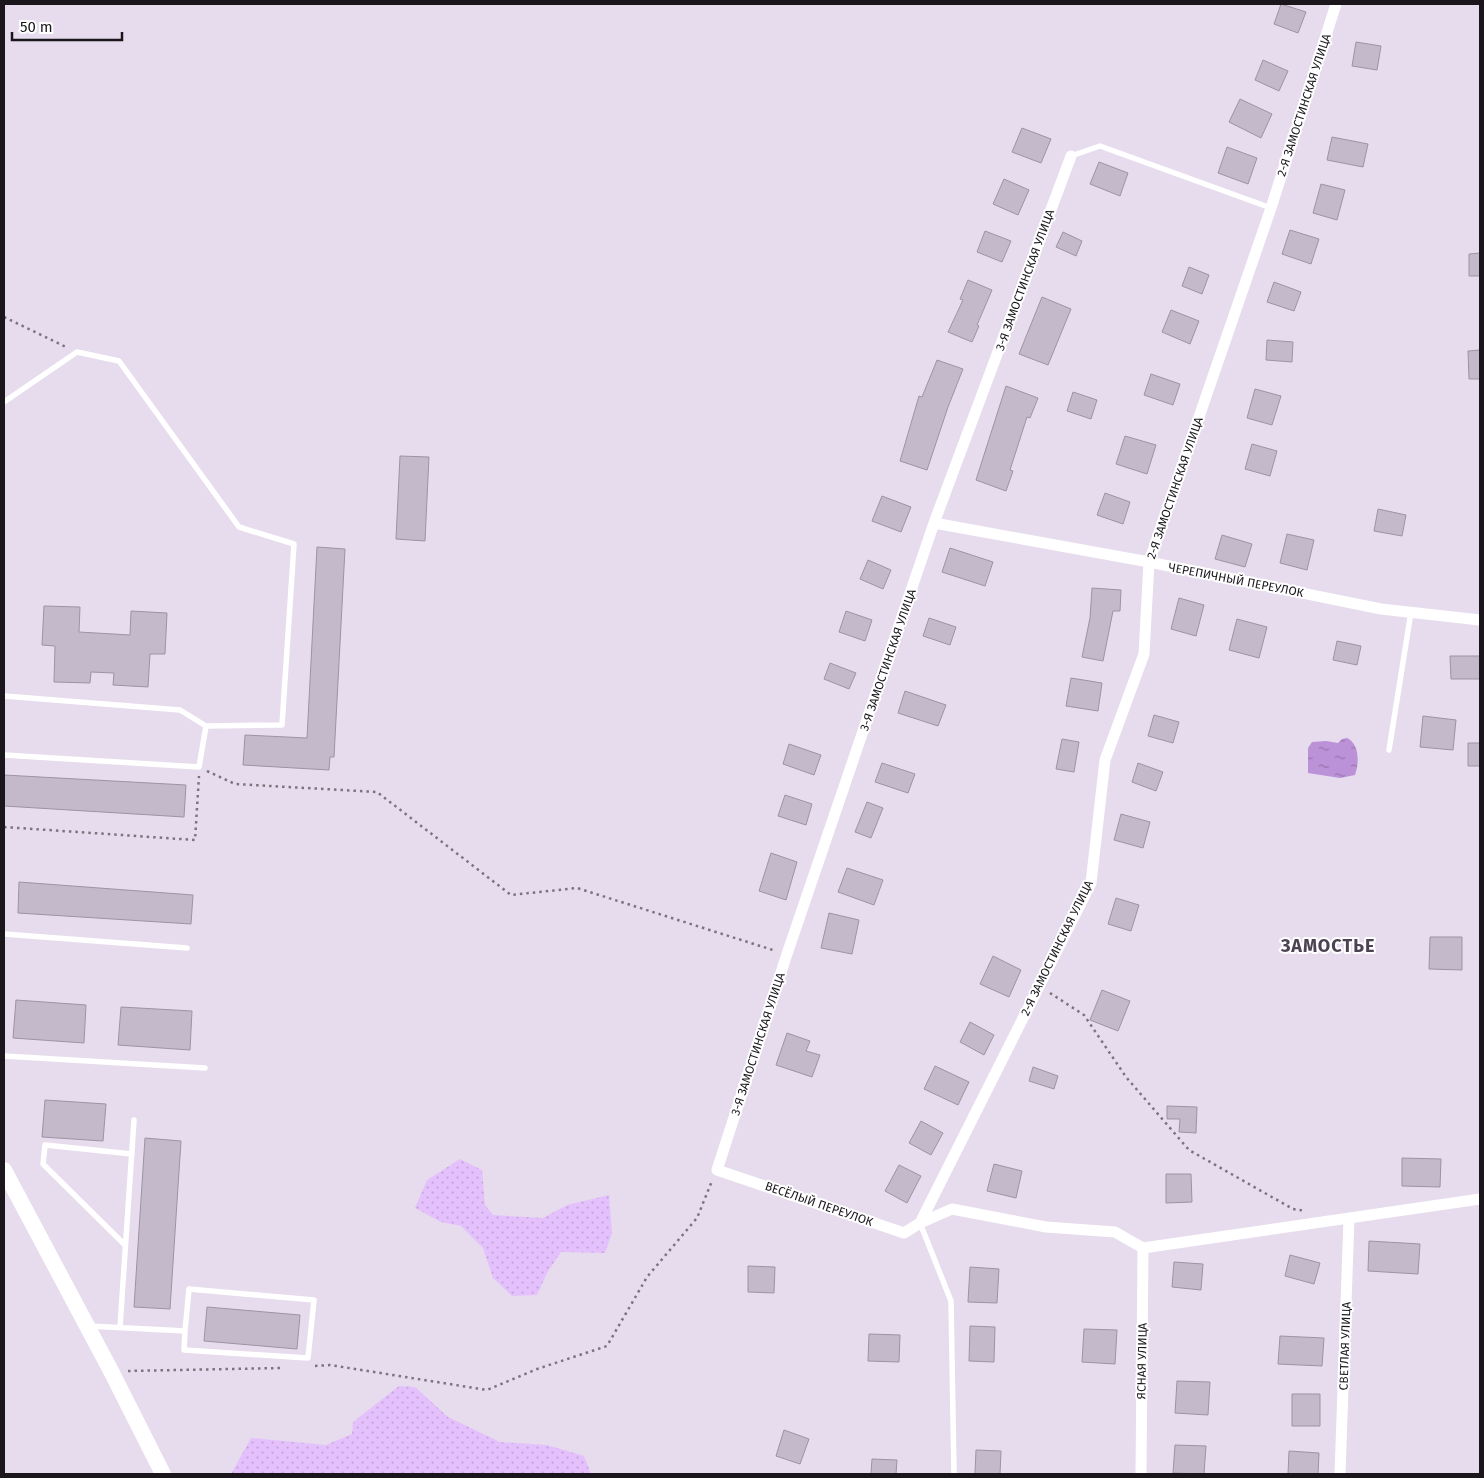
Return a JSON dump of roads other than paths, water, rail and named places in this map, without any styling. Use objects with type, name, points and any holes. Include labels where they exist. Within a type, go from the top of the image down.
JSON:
[{"type":"street","name":"2-Я ЗАМОСТИНСКАЯ УЛИЦА","points":[[920,1223],[1091,884],[1105,760],[1144,654],[1149,562],[1271,208],[1336,4]]},
{"type":"street","name":"3-Я ЗАМОСТИНСКАЯ УЛИЦА","points":[[717,1170],[787,954],[934,523],[1071,156]]},
{"type":"street","name":"ЧЕРЕПИЧНЫЙ ПЕРЕУЛОК","points":[[934,523],[1149,562],[1381,609],[1480,620]]},
{"type":"street","points":[[4,1170],[111,1371],[163,1474]]},
{"type":"street","name":"ВЕСЁЛЫЙ ПЕРЕУЛОК","points":[[717,1170],[904,1233],[920,1223]]},
{"type":"street","points":[[920,1223],[952,1209],[1046,1227],[1115,1232],[1143,1248],[1480,1199]]},
{"type":"street","name":"СВЕТЛАЯ УЛИЦА","points":[[1340,1474],[1349,1218]]},
{"type":"street","name":"ЯСНАЯ УЛИЦА","points":[[1141,1474],[1143,1248]]},
{"type":"lane","points":[[1071,156],[1100,146],[1271,208]]},
{"type":"lane","points":[[4,402],[77,352],[119,361],[239,527],[294,544],[282,725],[206,726],[180,710],[4,696]]},
{"type":"lane","points":[[1389,750],[1411,612]]},
{"type":"lane","points":[[4,755],[199,767],[206,726]]},
{"type":"lane","points":[[4,934],[187,948]]},
{"type":"lane","points":[[4,1056],[205,1068]]},
{"type":"lane","points":[[120,1328],[134,1120]]},
{"type":"lane","points":[[125,1245],[43,1164],[45,1145],[132,1154]]},
{"type":"lane","points":[[920,1223],[951,1301],[954,1474]]},
{"type":"lane","points":[[189,1290],[314,1300],[308,1358],[184,1350],[185,1331],[189,1290]]},
{"type":"lane","points":[[87,1326],[185,1331]]},
{"type":"water","points":[[1347,738],[1356,749],[1358,760],[1355,775],[1340,778],[1308,773],[1308,748],[1312,742],[1326,741],[1338,743],[1342,739]]},
{"type":"district","name":"ЗАМОСТЬЕ","points":[[1328,946]]}]
